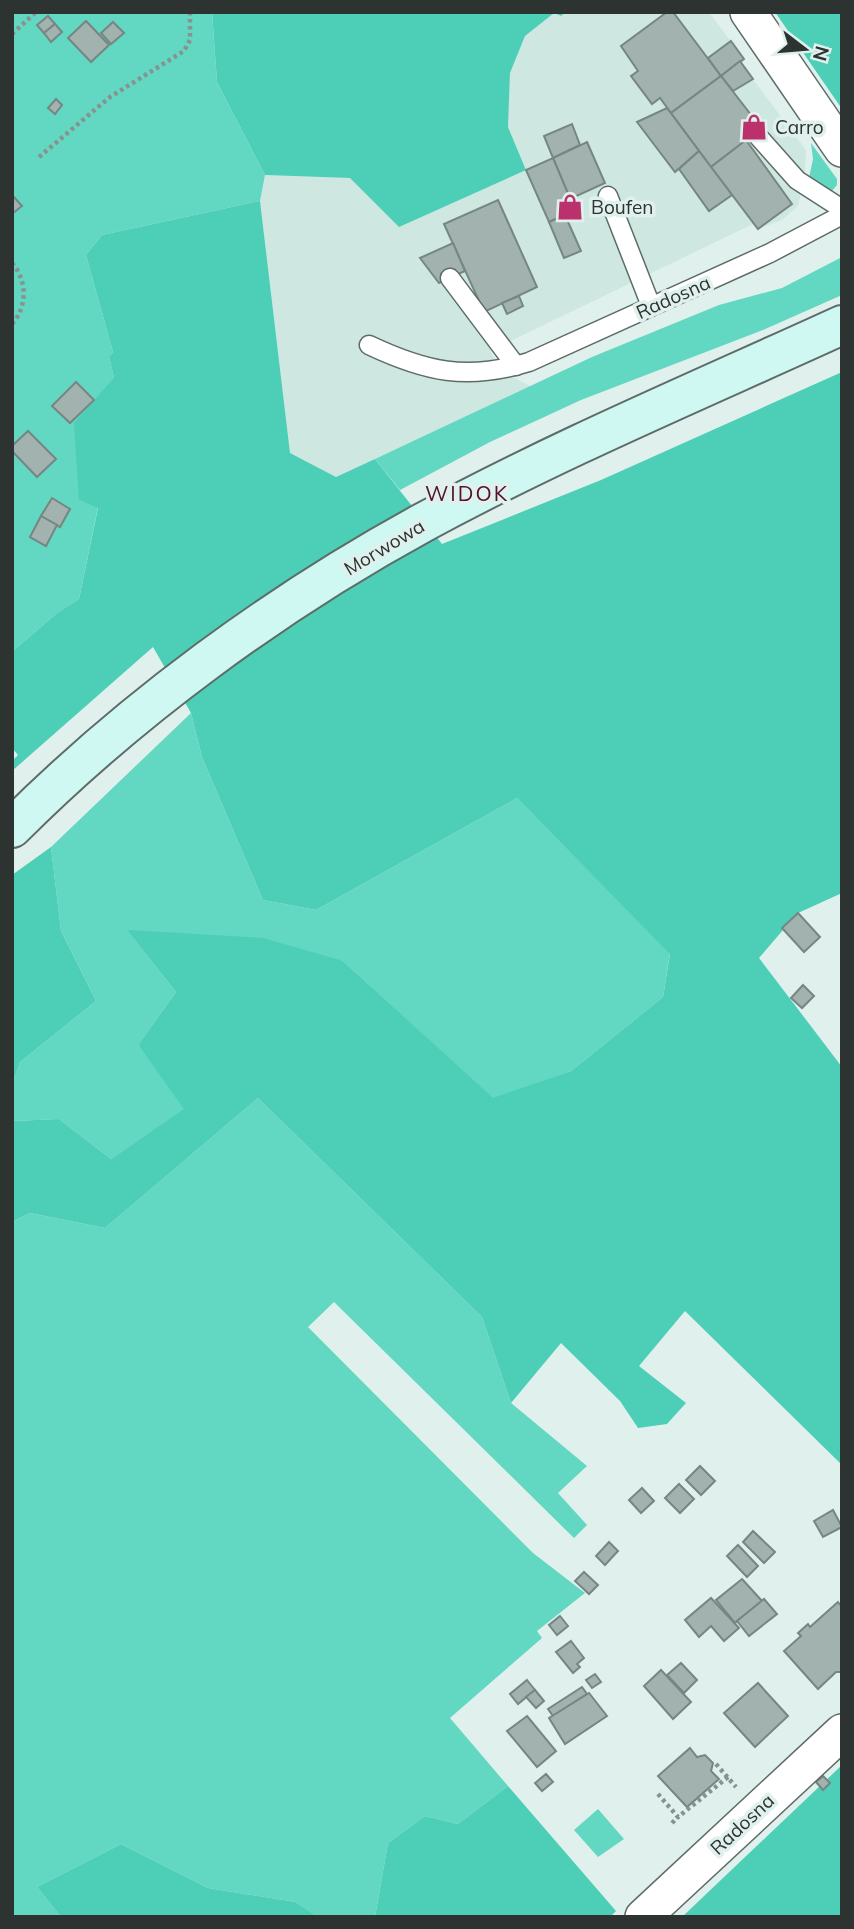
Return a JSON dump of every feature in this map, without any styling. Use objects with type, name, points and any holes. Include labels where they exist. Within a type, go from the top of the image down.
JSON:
[{"type":"main road","name":"Morwowa","points":[[12,828],[94,753],[160,698],[297,600],[370,553],[496,484],[842,325]]},
{"type":"street","points":[[748,12],[842,149]]},
{"type":"street","name":"Radosna","points":[[643,1917],[842,1732]]},
{"type":"lane","points":[[757,135],[797,180],[842,209]]},
{"type":"lane","points":[[608,196],[651,306]]},
{"type":"lane","name":"Radosna","points":[[508,369],[770,253],[842,215]]},
{"type":"lane","points":[[369,345],[405,361],[446,372],[486,373],[508,369],[450,278]]},
{"type":"path","points":[[12,34],[36,12]]},
{"type":"path","points":[[38,157],[110,97],[184,51],[190,40],[190,12]]},
{"type":"path","points":[[12,263],[20,272],[24,285],[23,304],[12,324]]},
{"type":"path","points":[[716,1764],[736,1787]]},
{"type":"path","points":[[672,1823],[728,1777]]},
{"type":"path","points":[[658,1794],[678,1817]]},
{"type":"shaded area","points":[[566,12],[709,12],[744,59],[740,62],[806,150],[805,175],[798,206],[782,220],[758,229],[753,224],[490,351],[501,371],[532,387],[336,477],[290,453],[260,201],[265,175],[350,178],[526,169],[508,127],[510,73],[525,36],[554,13],[561,16]]},
{"type":"green space","points":[[12,12],[212,12],[217,82],[265,175],[260,201],[102,235],[86,255],[113,352],[109,357],[114,378],[79,500],[98,507],[79,599],[57,613],[12,652]]},
{"type":"green space","points":[[212,12],[566,12],[561,16],[554,13],[525,36],[510,73],[508,127],[526,170],[399,227],[350,178],[265,175],[217,82]]},
{"type":"green space","points":[[775,12],[842,12],[842,109]]},
{"type":"green space","points":[[811,143],[837,179],[837,185],[831,192],[809,178],[813,159]]},
{"type":"green space","points":[[260,201],[290,453],[336,477],[375,459],[442,544],[601,480],[842,372],[842,893],[798,913],[782,928],[759,958],[842,1067],[842,1465],[685,1311],[639,1366],[686,1403],[667,1424],[638,1428],[620,1401],[561,1343],[511,1403],[482,1317],[258,1098],[105,1228],[30,1213],[12,1222],[12,1121],[59,1119],[111,1159],[184,1109],[138,1045],[176,992],[127,930],[263,938],[343,961],[493,1098],[571,1071],[663,997],[670,954],[517,798],[316,910],[263,900],[202,757],[191,713],[153,647],[12,771],[12,761],[18,755],[12,748],[12,652],[57,613],[79,599],[98,508],[79,500],[74,423],[114,378],[109,357],[113,352],[86,255],[102,235]]},
{"type":"green space","points":[[842,257],[842,295],[763,330],[581,400],[490,442],[400,490],[375,459],[592,357],[719,305],[782,288]]},
{"type":"green space","points":[[191,713],[202,757],[263,900],[316,910],[517,798],[670,953],[663,997],[571,1071],[493,1099],[343,961],[128,931],[176,992],[138,1045],[185,1109],[111,1159],[59,1119],[12,1121],[12,1085],[20,1062],[96,1001],[61,931],[51,847]]},
{"type":"green space","points":[[51,847],[61,931],[96,1001],[20,1062],[12,1085],[12,875]]},
{"type":"green space","points":[[258,1098],[482,1317],[511,1403],[587,1466],[558,1493],[587,1525],[574,1538],[334,1302],[308,1327],[533,1553],[585,1593],[537,1631],[542,1638],[450,1718],[508,1786],[458,1824],[425,1816],[388,1843],[375,1917],[318,1917],[296,1902],[208,1888],[121,1844],[37,1887],[61,1917],[12,1917],[12,1222],[30,1213],[105,1228]]},
{"type":"green space","points":[[842,1765],[842,1917],[682,1917]]},
{"type":"green space","points":[[508,1786],[616,1911],[610,1917],[375,1917],[388,1843],[425,1816],[458,1824]]},
{"type":"green space","points":[[598,1809],[624,1839],[598,1857],[574,1830]]},
{"type":"green space","points":[[121,1844],[208,1888],[296,1902],[318,1917],[61,1917],[37,1887]]},
{"type":"building","points":[[667,12],[673,12],[721,76],[671,113],[660,98],[652,104],[631,76],[638,71],[621,46]]},
{"type":"building","points":[[48,16],[55,24],[44,33],[37,25]]},
{"type":"building","points":[[86,21],[109,45],[91,62],[68,38]]},
{"type":"building","points":[[113,22],[124,33],[111,44],[101,33]]},
{"type":"building","points":[[55,24],[62,32],[51,42],[44,33]]},
{"type":"building","points":[[731,41],[744,59],[721,76],[708,58]]},
{"type":"building","points":[[740,61],[753,79],[733,91],[721,76]]},
{"type":"building","points":[[721,76],[762,129],[711,167],[671,113]]},
{"type":"building","points":[[56,99],[62,105],[55,114],[48,108]]},
{"type":"building","points":[[667,108],[699,151],[675,172],[637,122]]},
{"type":"building","points":[[572,124],[580,145],[553,158],[544,136]]},
{"type":"building","points":[[746,140],[792,204],[758,229],[711,167]]},
{"type":"building","points":[[587,142],[605,183],[570,199],[553,158]]},
{"type":"building","points":[[699,151],[732,195],[709,211],[679,169]]},
{"type":"building","points":[[553,158],[575,210],[549,222],[526,170]]},
{"type":"building","points":[[12,195],[22,206],[12,214]]},
{"type":"building","points":[[498,200],[537,287],[484,312],[444,224]]},
{"type":"building","points":[[565,215],[581,251],[564,258],[549,222]]},
{"type":"building","points":[[453,243],[465,271],[439,283],[420,258]]},
{"type":"building","points":[[519,296],[523,306],[507,314],[502,303]]},
{"type":"building","points":[[76,382],[94,400],[70,423],[52,406]]},
{"type":"building","points":[[28,431],[56,459],[37,477],[12,451],[12,446]]},
{"type":"building","points":[[52,498],[70,509],[60,527],[41,516]]},
{"type":"building","points":[[41,516],[57,525],[46,546],[30,537]]},
{"type":"building","points":[[798,913],[820,937],[804,952],[782,928]]},
{"type":"building","points":[[803,985],[814,996],[802,1008],[791,998]]},
{"type":"building","points":[[700,1466],[715,1481],[701,1495],[686,1480]]},
{"type":"building","points":[[679,1484],[694,1499],[680,1513],[665,1498]]},
{"type":"building","points":[[642,1488],[654,1501],[641,1513],[629,1500]]},
{"type":"building","points":[[833,1510],[842,1527],[823,1537],[814,1521]]},
{"type":"building","points":[[753,1531],[775,1552],[764,1563],[743,1542]]},
{"type":"building","points":[[609,1542],[618,1551],[605,1565],[596,1556]]},
{"type":"building","points":[[738,1545],[758,1566],[747,1577],[727,1556]]},
{"type":"building","points":[[584,1572],[598,1585],[589,1594],[575,1581]]},
{"type":"building","points":[[742,1579],[762,1601],[735,1623],[716,1600]]},
{"type":"building","points":[[711,1598],[739,1628],[724,1641],[711,1626],[699,1637],[685,1620]]},
{"type":"building","points":[[764,1599],[777,1614],[749,1636],[737,1621]]},
{"type":"building","points":[[838,1602],[842,1607],[842,1672],[836,1672],[818,1689],[784,1651],[801,1636],[798,1633],[808,1624],[810,1627]]},
{"type":"building","points":[[560,1616],[568,1626],[557,1635],[549,1625]]},
{"type":"building","points":[[571,1641],[584,1658],[573,1673],[556,1652]]},
{"type":"building","points":[[681,1663],[697,1680],[684,1693],[667,1675]]},
{"type":"building","points":[[661,1670],[691,1702],[673,1719],[644,1686]]},
{"type":"building","points":[[595,1674],[601,1682],[592,1688],[586,1680]]},
{"type":"building","points":[[527,1680],[535,1690],[518,1704],[510,1694]]},
{"type":"building","points":[[758,1683],[788,1716],[755,1747],[724,1713]]},
{"type":"building","points":[[582,1687],[587,1694],[553,1716],[548,1709]]},
{"type":"building","points":[[535,1690],[544,1701],[536,1708],[526,1697]]},
{"type":"building","points":[[589,1693],[607,1716],[565,1744],[549,1718]]},
{"type":"building","points":[[527,1716],[556,1751],[537,1767],[507,1731]]},
{"type":"building","points":[[690,1748],[697,1757],[705,1755],[713,1763],[711,1771],[719,1779],[687,1807],[658,1776]]},
{"type":"building","points":[[546,1774],[553,1782],[542,1791],[535,1783]]},
{"type":"building","points":[[823,1776],[830,1783],[823,1790],[816,1782]]},
{"type":"place","name":"Carro","points":[[754,127]]},
{"type":"place","name":"Boufen","points":[[570,207]]},
{"type":"district","name":"WIDOK","points":[[467,494]]}]
